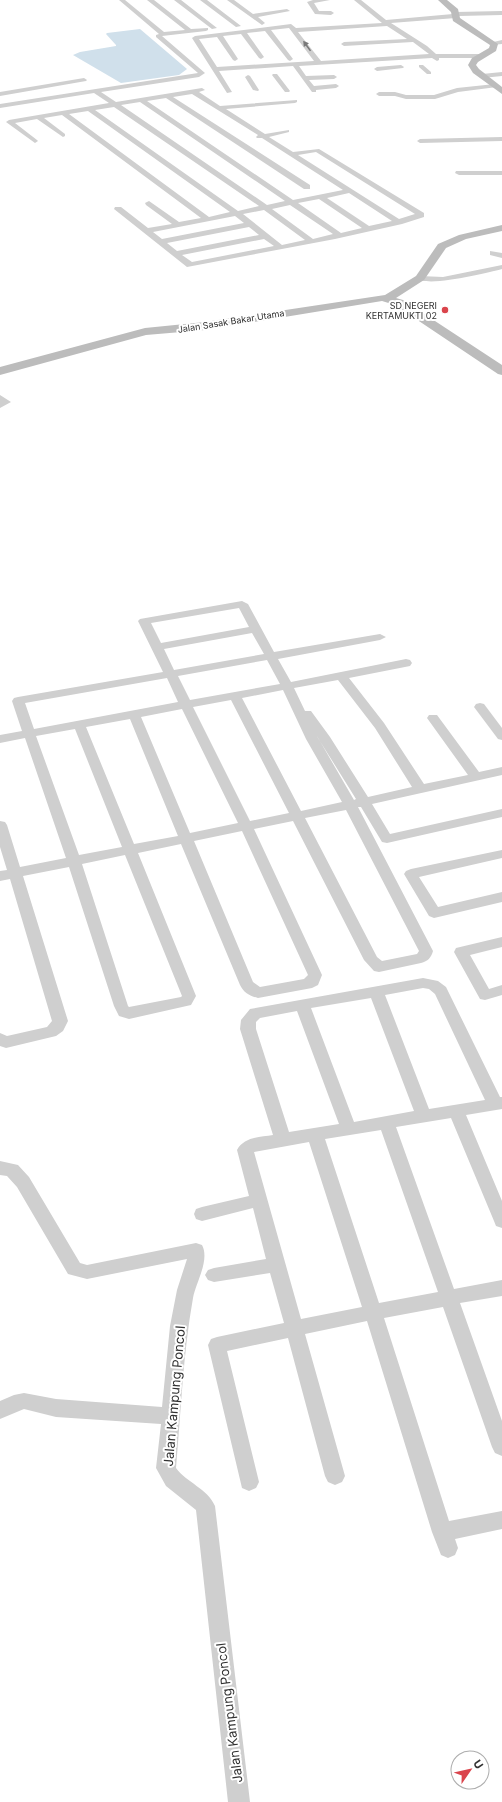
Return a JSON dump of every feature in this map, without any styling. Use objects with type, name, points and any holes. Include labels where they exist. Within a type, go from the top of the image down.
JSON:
[{"type":"street","points":[[122,0],[163,34]]},
{"type":"street","points":[[150,0],[190,31]]},
{"type":"street","points":[[177,0],[214,28]]},
{"type":"street","points":[[203,0],[238,26]]},
{"type":"street","points":[[230,0],[262,23]]},
{"type":"street","points":[[326,0],[310,2],[317,13],[331,13]]},
{"type":"street","points":[[357,0],[387,23],[425,48],[442,64],[413,66]]},
{"type":"street","points":[[442,0],[452,7],[456,15],[456,19],[463,25],[492,43],[502,42]]},
{"type":"street","points":[[252,16],[287,11]]},
{"type":"street","points":[[295,30],[307,32],[335,32],[387,23],[456,15],[502,13]]},
{"type":"street","points":[[0,110],[186,80],[202,73],[158,36],[163,34],[291,19]]},
{"type":"street","points":[[229,92],[224,78],[215,69],[212,60],[192,39],[289,26],[293,27],[319,63]]},
{"type":"street","points":[[267,29],[286,57]]},
{"type":"street","points":[[243,32],[261,57]]},
{"type":"street","points":[[335,32],[351,52]]},
{"type":"street","points":[[394,33],[402,33]]},
{"type":"street","points":[[219,35],[235,59]]},
{"type":"street","points":[[344,44],[413,40]]},
{"type":"street","points":[[492,43],[493,49],[475,60],[472,65],[482,76],[498,88]]},
{"type":"street","points":[[410,48],[425,48]]},
{"type":"street","points":[[326,56],[331,62]]},
{"type":"street","points":[[215,69],[331,62],[345,64],[433,56],[482,56]]},
{"type":"street","points":[[295,65],[313,89],[336,86]]},
{"type":"street","points":[[421,66],[429,73]]},
{"type":"street","points":[[376,69],[406,67]]},
{"type":"street","points":[[482,76],[502,74]]},
{"type":"street","points":[[275,75],[287,91]]},
{"type":"street","points":[[301,75],[334,77]]},
{"type":"street","points":[[248,77],[256,90]]},
{"type":"street","points":[[0,94],[84,80]]},
{"type":"street","points":[[379,94],[395,94],[406,97],[435,97],[457,90],[498,88]]},
{"type":"street","points":[[22,90],[35,100]]},
{"type":"street","points":[[35,141],[9,122],[194,92],[398,222]]},
{"type":"street","points":[[0,106],[35,100],[98,93],[265,207],[311,241]]},
{"type":"street","points":[[267,95],[271,103]]},
{"type":"street","points":[[167,96],[237,141],[314,186]]},
{"type":"street","points":[[141,100],[200,140],[216,145],[287,131]]},
{"type":"street","points":[[216,107],[242,103],[296,101]]},
{"type":"street","points":[[90,109],[236,213],[280,247]]},
{"type":"street","points":[[63,113],[207,219]]},
{"type":"street","points":[[38,117],[64,136]]},
{"type":"street","points":[[420,141],[502,139]]},
{"type":"street","points":[[174,144],[200,140]]},
{"type":"street","points":[[216,145],[219,152],[285,191],[292,202],[339,235]]},
{"type":"street","points":[[118,209],[190,265],[339,235],[398,222],[421,215],[317,150],[291,154]]},
{"type":"street","points":[[328,150],[360,176]]},
{"type":"street","points":[[128,161],[183,151]]},
{"type":"street","points":[[193,157],[219,152]]},
{"type":"street","points":[[459,173],[502,173]]},
{"type":"street","points":[[285,191],[360,176]]},
{"type":"street","points":[[147,231],[349,191]]},
{"type":"street","points":[[321,197],[367,228]]},
{"type":"street","points":[[149,203],[178,225]]},
{"type":"street","points":[[161,242],[250,224]]},
{"type":"street","points":[[388,298],[420,278],[442,246],[463,236],[502,228]]},
{"type":"street","points":[[176,254],[265,236]]},
{"type":"street","points":[[493,253],[502,256]]},
{"type":"street","points":[[420,278],[444,279],[502,267]]},
{"type":"street","points":[[388,298],[399,302],[502,372]]},
{"type":"street","name":"Jalan Sasak Bakar Utama","points":[[0,371],[145,332],[205,326],[360,301],[388,298]]},
{"type":"street","points":[[0,398],[6,402],[0,405]]},
{"type":"street","points":[[134,714],[247,985],[258,993],[307,984],[313,981],[315,975],[246,826],[144,621],[242,604],[287,686],[312,739],[350,805],[426,951],[425,955],[421,958],[379,967],[374,964],[296,816],[236,696]]},
{"type":"street","points":[[157,647],[256,629]]},
{"type":"street","points":[[79,724],[189,996],[186,1001],[129,1013],[124,1012],[74,861],[18,701],[380,637]]},
{"type":"street","points":[[0,738],[236,696],[406,662]]},
{"type":"street","points":[[340,676],[380,726],[420,789]]},
{"type":"street","points":[[287,686],[324,737],[387,839],[502,813]]},
{"type":"street","points":[[480,707],[502,736]]},
{"type":"street","points":[[433,718],[476,777]]},
{"type":"street","points":[[0,876],[365,802],[502,771]]},
{"type":"street","points":[[0,825],[60,1020],[58,1027],[51,1032],[6,1042],[0,1039]]},
{"type":"street","points":[[502,854],[412,874],[434,913],[502,897]]},
{"type":"street","points":[[502,942],[461,952],[485,995],[502,990]]},
{"type":"street","points":[[283,1140],[248,1029],[249,1020],[256,1014],[376,991],[423,983],[433,985],[442,991],[499,1103],[348,1128],[283,1140],[252,1145],[245,1150],[336,1476]]},
{"type":"street","points":[[376,991],[424,1116]]},
{"type":"street","points":[[302,1005],[348,1128]]},
{"type":"street","points":[[456,1110],[502,1221]]},
{"type":"street","points":[[386,1122],[502,1447]]},
{"type":"street","points":[[314,1134],[374,1312],[445,1540],[502,1520]]},
{"type":"street","name":"Jalan Kampung Poncol","points":[[0,1168],[12,1170],[23,1182],[74,1269],[86,1272],[196,1250],[196,1257],[186,1290],[180,1326],[166,1468],[171,1478],[198,1497],[205,1506],[239,1802]]},
{"type":"street","points":[[202,1214],[259,1200]]},
{"type":"street","points":[[214,1275],[277,1264]]},
{"type":"street","points":[[249,1482],[217,1345],[374,1312],[450,1299],[502,1288]]},
{"type":"street","points":[[0,1410],[14,1403],[24,1401],[56,1408],[88,1408],[170,1416]]},
{"type":"shaded area","points":[[140,29],[187,69],[179,75],[121,83],[73,55],[80,52],[116,46],[106,34],[107,33]]},
{"type":"place","name":"SD NEGERI KERTAMUKTI 02","points":[[445,310]]}]
